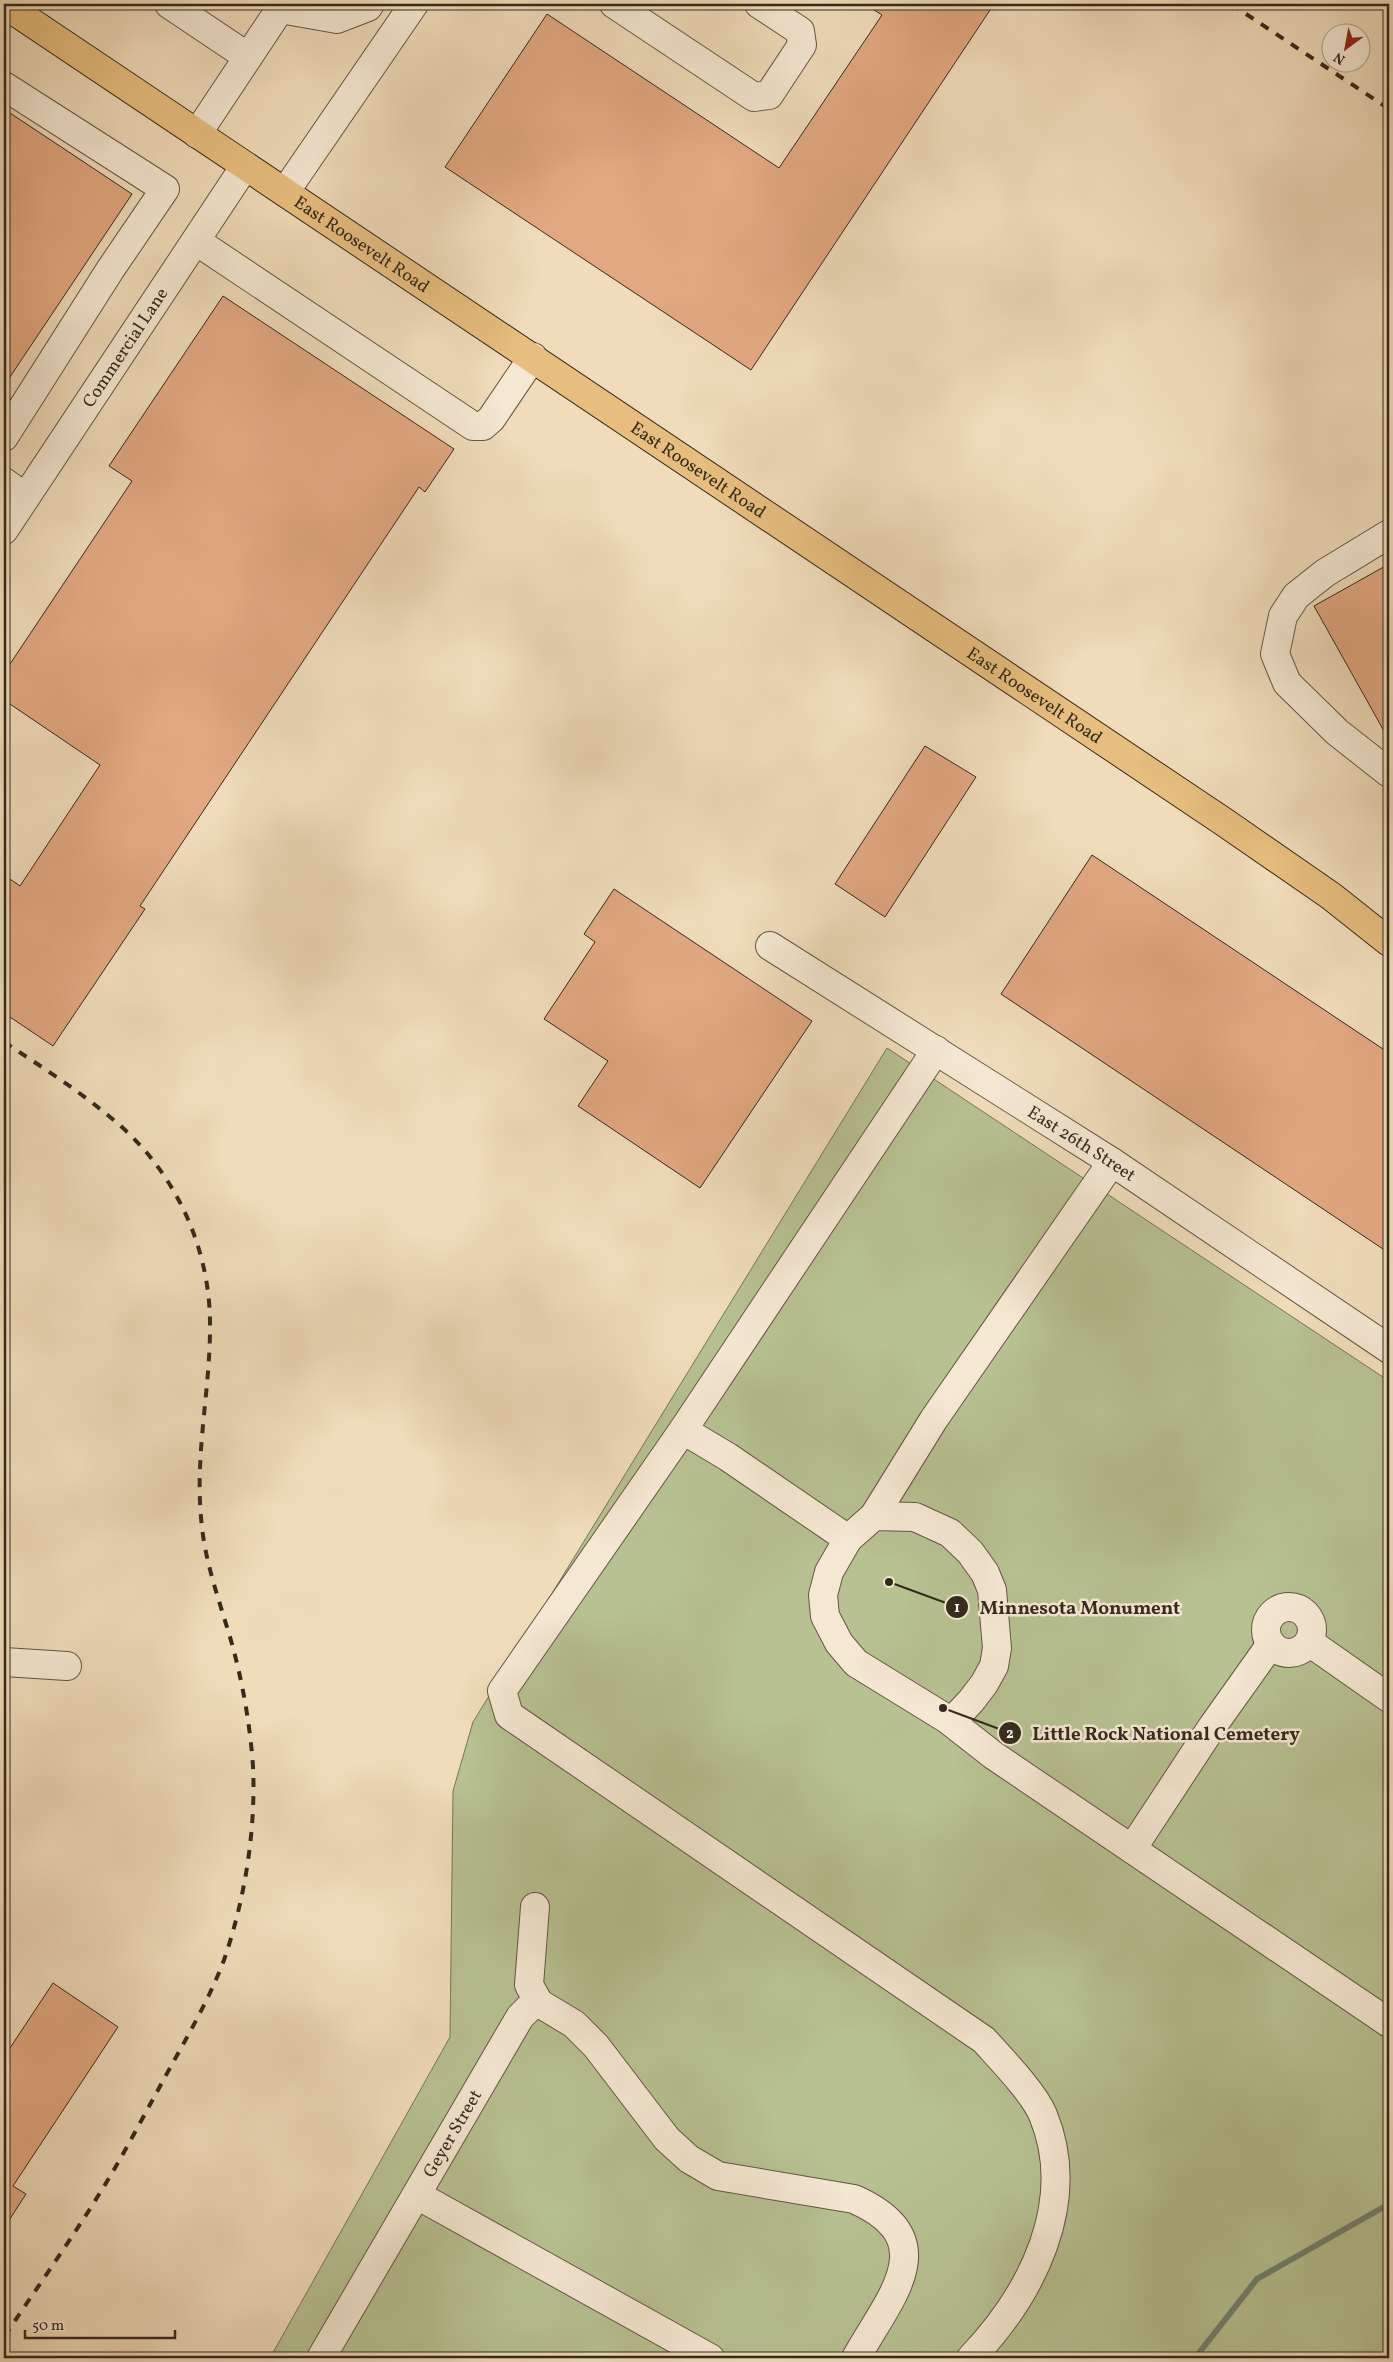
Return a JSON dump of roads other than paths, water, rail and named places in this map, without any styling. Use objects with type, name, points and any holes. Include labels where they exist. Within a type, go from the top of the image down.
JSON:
[{"type":"main road","name":"East Roosevelt Road","points":[[4,4],[1224,822],[1332,896],[1389,942]]},
{"type":"street","points":[[169,4],[248,57]]},
{"type":"street","points":[[197,134],[248,57],[276,6],[337,19],[368,7],[370,4]]},
{"type":"street","points":[[285,192],[414,4]]},
{"type":"street","points":[[614,4],[754,97],[769,95],[802,45],[800,31],[759,4]]},
{"type":"street","points":[[4,86],[165,189],[110,270],[4,437]]},
{"type":"street","name":"Commercial Lane","points":[[4,530],[14,490],[196,241],[245,166]]},
{"type":"street","points":[[196,241],[473,426],[483,426],[491,419],[533,357]]},
{"type":"street","points":[[1389,534],[1326,573],[1296,596],[1283,616],[1275,654],[1287,683],[1336,732],[1389,773]]},
{"type":"street","name":"East 26th Street","points":[[770,946],[1112,1162],[1389,1349]]},
{"type":"street","points":[[936,1050],[683,1430],[502,1692],[509,1716],[984,2040],[1012,2072],[1042,2113],[1055,2151],[1056,2199],[1042,2251],[1015,2304],[992,2336],[971,2358]]},
{"type":"street","points":[[1112,1162],[934,1419],[874,1516],[848,1539],[829,1572],[823,1595],[825,1616],[835,1636],[856,1663],[946,1719],[993,1755],[1389,2023]]},
{"type":"street","points":[[683,1430],[728,1457],[848,1539]]},
{"type":"street","points":[[874,1516],[915,1517],[950,1533],[970,1552],[985,1573],[992,1590],[997,1648],[994,1666],[984,1684],[971,1701],[957,1716],[946,1719]]},
{"type":"street","points":[[1292,1606],[1306,1613],[1310,1619],[1312,1635],[1309,1642],[1298,1652],[1290,1653],[1276,1649],[1271,1644],[1265,1630],[1270,1615],[1283,1607],[1292,1606]]},
{"type":"street","points":[[1309,1642],[1389,1698]]},
{"type":"street","points":[[1132,1849],[1212,1727],[1271,1644]]},
{"type":"street","points":[[4,1662],[68,1666]]},
{"type":"street","points":[[535,1906],[529,1985],[539,2003],[574,2024],[596,2046],[667,2139],[689,2160],[718,2176],[854,2199],[874,2208],[888,2218],[901,2241],[905,2260],[903,2272],[898,2286],[856,2358]]},
{"type":"street","name":"Geyer Street","points":[[321,2358],[520,2017],[529,2008],[539,2003]]},
{"type":"street","points":[[417,2195],[710,2358]]},
{"type":"waterway","points":[[1195,2358],[1257,2279],[1389,2204]]},
{"type":"railway","points":[[1231,4],[1389,109]]},
{"type":"railway","points":[[4,1042],[89,1100],[137,1142],[171,1186],[195,1238],[203,1265],[210,1321],[210,1345],[201,1443],[201,1517],[205,1549],[243,1689],[253,1766],[253,1815],[248,1864],[231,1937],[224,1960],[210,1993],[112,2173],[73,2235],[4,2337]]},
{"type":"place","name":"Minnesota Monument","points":[[889,1582]]},
{"type":"place","name":"Little Rock National Cemetery","points":[[943,1708]]}]
